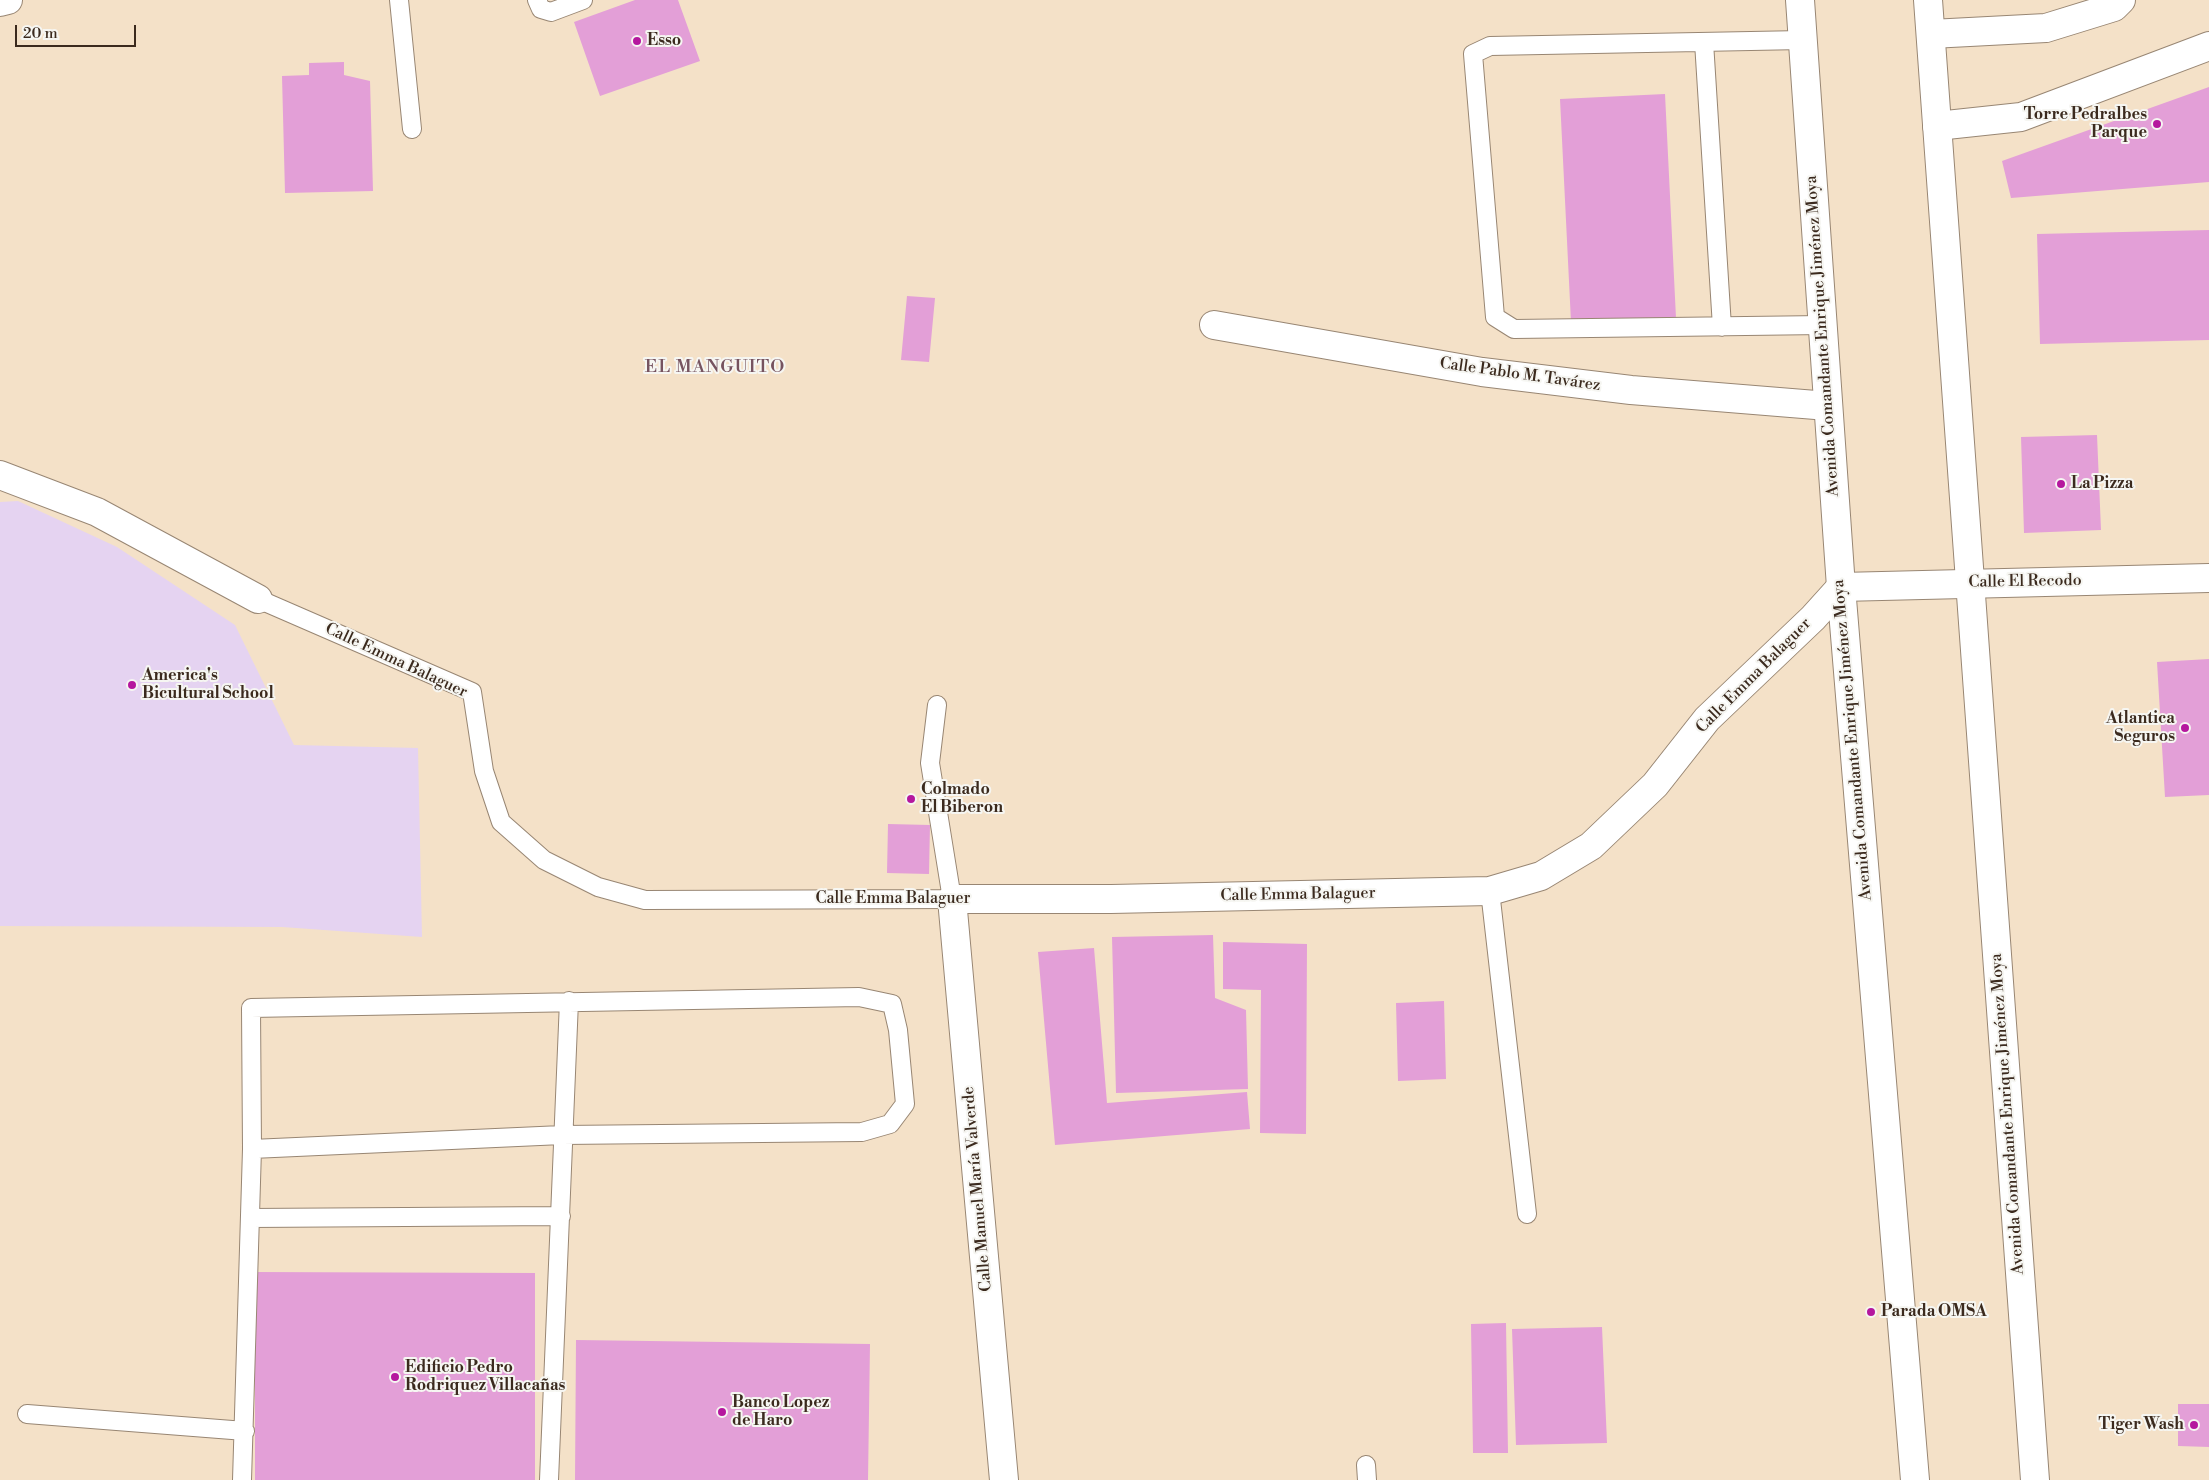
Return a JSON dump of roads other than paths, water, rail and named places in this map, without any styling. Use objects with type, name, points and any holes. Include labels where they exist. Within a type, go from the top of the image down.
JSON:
[{"type":"street","points":[[0,2],[8,0]]},
{"type":"street","name":"Avenida Comandante Enrique Jiménez Moya","points":[[1800,0],[1840,587],[1915,1480]]},
{"type":"street","name":"Avenida Comandante Enrique Jiménez Moya","points":[[1928,0],[2035,1480]]},
{"type":"street","points":[[1931,34],[2046,28],[2114,7],[2120,0]]},
{"type":"street","points":[[1937,126],[2021,117],[2209,46]]},
{"type":"street","name":"Calle Pablo M. Tavárez","points":[[1214,325],[1482,372],[1631,390],[1828,406]]},
{"type":"street","name":"Calle Emma Balaguer","points":[[0,475],[97,512],[258,599]]},
{"type":"street","name":"Calle El Recodo","points":[[1840,587],[2209,578]]},
{"type":"street","name":"Calle Emma Balaguer","points":[[952,899],[1121,898],[1490,891],[1542,876],[1591,846],[1655,785],[1706,719],[1813,618],[1840,587]]},
{"type":"street","name":"Calle Manuel María Valverde","points":[[952,899],[1004,1480]]},
{"type":"lane","points":[[399,0],[412,129]]},
{"type":"lane","points":[[537,0],[541,9],[551,12],[583,0]]},
{"type":"lane","points":[[1803,40],[1490,46],[1473,54],[1495,317],[1514,329],[1823,325]]},
{"type":"lane","points":[[1704,42],[1722,327]]},
{"type":"lane","name":"Calle Emma Balaguer","points":[[258,599],[472,692],[484,771],[500,822],[544,860],[598,887],[645,900],[952,899]]},
{"type":"lane","points":[[937,705],[930,764],[952,899]]},
{"type":"lane","points":[[1490,891],[1527,1214]]},
{"type":"lane","points":[[242,1480],[245,1431],[252,1149],[251,1008],[859,997],[892,1004],[898,1030],[905,1104],[890,1124],[862,1132],[562,1135],[252,1149]]},
{"type":"lane","points":[[549,1480],[561,1216],[562,1135],[568,1001]]},
{"type":"lane","points":[[250,1218],[561,1216]]},
{"type":"lane","points":[[27,1414],[245,1431]]},
{"type":"place","name":"Esso","points":[[637,41]]},
{"type":"place","name":"Torre Pedralbes Parque","points":[[2157,124]]},
{"type":"place","name":"La Pizza","points":[[2061,484]]},
{"type":"place","name":"America's Bicultural School","points":[[132,685]]},
{"type":"place","name":"Atlantica Seguros","points":[[2185,728]]},
{"type":"place","name":"Colmado El Biberon","points":[[911,799]]},
{"type":"place","name":"Parada OMSA","points":[[1871,1312]]},
{"type":"place","name":"Edificio Pedro Rodriquez Villacañas","points":[[395,1377]]},
{"type":"place","name":"Banco Lopez de Haro","points":[[722,1412]]},
{"type":"place","name":"Tiger Wash","points":[[2194,1425]]},
{"type":"district","name":"EL MANGUITO","points":[[715,368]]}]
